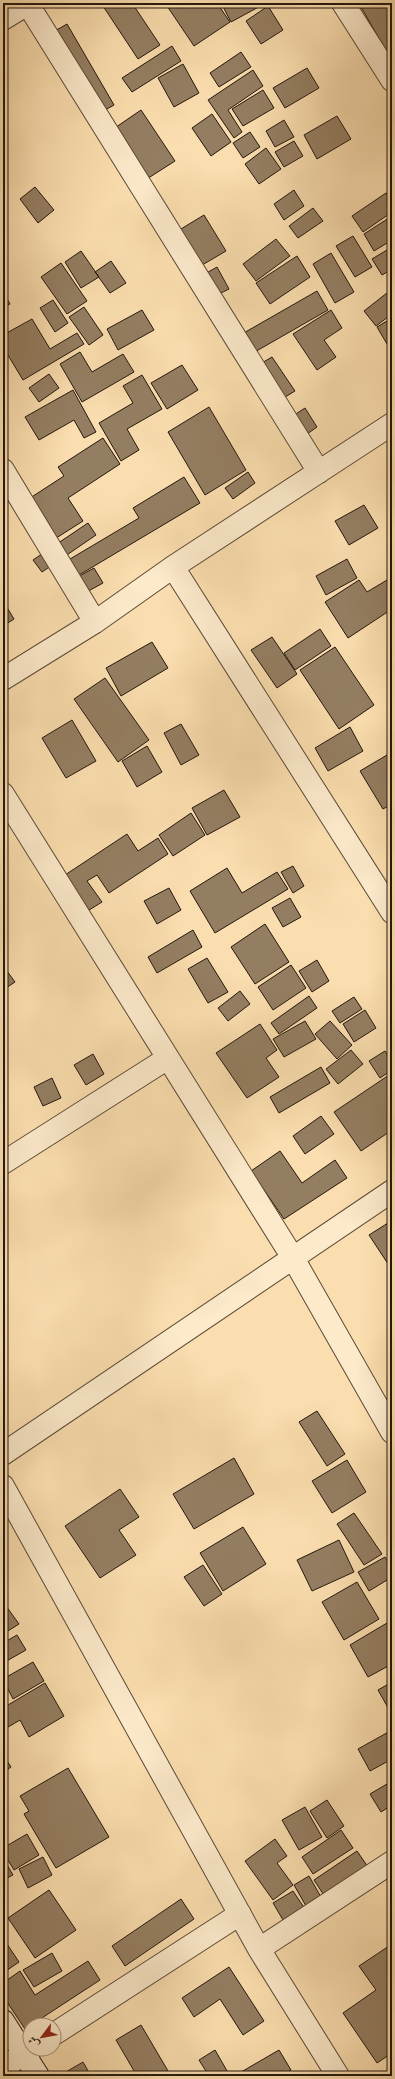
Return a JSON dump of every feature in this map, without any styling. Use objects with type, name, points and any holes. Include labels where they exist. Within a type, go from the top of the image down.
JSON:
[{"type":"street","points":[[3,19],[28,3],[319,472]]},
{"type":"street","points":[[344,3],[392,80]]},
{"type":"street","points":[[3,679],[95,622],[173,567],[319,472],[391,428]]},
{"type":"street","points":[[3,470],[95,622]]},
{"type":"street","points":[[173,567],[386,888],[392,912]]},
{"type":"street","points":[[3,794],[293,1258],[392,1432]]},
{"type":"street","points":[[3,1163],[168,1058]]},
{"type":"street","points":[[3,1454],[392,1191]]},
{"type":"street","points":[[3,1486],[259,1949],[338,2076]]},
{"type":"street","points":[[259,1949],[392,1862]]},
{"type":"street","points":[[62,2029],[240,1914]]},
{"type":"street","points":[[3,2021],[22,2044]]},
{"type":"street","points":[[3,2068],[22,2055]]},
{"type":"street","points":[[30,2057],[38,2076]]},
{"type":"building","points":[[101,3],[132,3],[160,45],[138,59]]},
{"type":"building","points":[[165,3],[217,3],[230,22],[194,46]]},
{"type":"building","points":[[221,3],[266,3],[231,22]]},
{"type":"building","points":[[367,3],[392,3],[392,61],[361,7]]},
{"type":"building","points":[[268,6],[283,30],[261,44],[246,21]]},
{"type":"building","points":[[67,24],[114,105],[94,116],[46,36]]},
{"type":"building","points":[[172,46],[181,61],[132,92],[122,78]]},
{"type":"building","points":[[241,52],[251,67],[219,87],[210,73]]},
{"type":"building","points":[[183,64],[199,93],[174,107],[158,78]]},
{"type":"building","points":[[307,68],[319,88],[285,108],[273,88]]},
{"type":"building","points":[[253,70],[263,86],[228,110],[242,132],[234,138],[208,100]]},
{"type":"building","points":[[263,90],[274,108],[243,126],[232,109]]},
{"type":"building","points":[[141,110],[175,161],[139,184],[106,134]]},
{"type":"building","points":[[212,114],[231,142],[211,156],[192,128]]},
{"type":"building","points":[[337,116],[351,139],[317,159],[304,135]]},
{"type":"building","points":[[284,120],[294,137],[275,147],[266,131]]},
{"type":"building","points":[[250,132],[260,147],[243,158],[233,143]]},
{"type":"building","points":[[294,141],[303,156],[284,167],[275,152]]},
{"type":"building","points":[[266,148],[281,169],[259,184],[245,164]]},
{"type":"building","points":[[35,187],[54,210],[38,223],[20,199]]},
{"type":"building","points":[[294,190],[304,206],[284,220],[274,204]]},
{"type":"building","points":[[386,193],[392,203],[392,212],[363,232],[352,216]]},
{"type":"building","points":[[313,208],[323,221],[298,238],[289,226]]},
{"type":"building","points":[[204,215],[226,251],[192,271],[171,235]]},
{"type":"building","points":[[392,216],[392,240],[374,251],[364,234]]},
{"type":"building","points":[[353,236],[372,267],[355,277],[336,246]]},
{"type":"building","points":[[276,239],[290,256],[256,281],[243,264]]},
{"type":"building","points":[[392,247],[392,269],[382,275],[372,259]]},
{"type":"building","points":[[81,251],[99,277],[81,288],[65,262]]},
{"type":"building","points":[[331,253],[354,292],[335,303],[313,264]]},
{"type":"building","points":[[297,256],[310,277],[270,304],[256,283]]},
{"type":"building","points":[[111,261],[126,283],[110,293],[95,272]]},
{"type":"building","points":[[61,263],[87,301],[67,314],[41,277]]},
{"type":"building","points":[[217,267],[229,289],[207,300],[196,279]]},
{"type":"building","points":[[392,289],[392,314],[376,326],[364,311]]},
{"type":"building","points":[[317,291],[328,310],[246,357],[235,338]]},
{"type":"building","points":[[3,292],[10,304],[3,308]]},
{"type":"building","points":[[53,300],[68,323],[55,332],[40,308]]},
{"type":"building","points":[[84,307],[103,335],[89,345],[69,317]]},
{"type":"building","points":[[142,310],[154,330],[118,350],[107,329]]},
{"type":"building","points":[[331,310],[342,328],[324,340],[336,357],[317,370],[293,334]]},
{"type":"building","points":[[392,318],[392,341],[387,344],[377,327]]},
{"type":"building","points":[[32,319],[50,349],[77,333],[84,344],[23,380],[3,347],[3,335]]},
{"type":"building","points":[[80,352],[92,372],[123,354],[134,372],[82,402],[60,364]]},
{"type":"building","points":[[272,357],[295,391],[277,402],[255,367]]},
{"type":"building","points":[[182,365],[198,390],[167,409],[151,383]]},
{"type":"building","points":[[49,374],[59,388],[39,402],[29,388]]},
{"type":"building","points":[[142,375],[162,409],[127,429],[139,450],[121,461],[99,423],[133,403],[123,386]]},
{"type":"building","points":[[73,390],[96,432],[84,438],[74,420],[39,440],[25,417]]},
{"type":"building","points":[[209,407],[246,470],[205,495],[168,432]]},
{"type":"building","points":[[305,408],[317,427],[300,439],[288,419]]},
{"type":"building","points":[[103,438],[120,464],[68,498],[83,521],[50,542],[24,502],[64,476],[58,467]]},
{"type":"building","points":[[248,472],[255,483],[233,499],[225,488]]},
{"type":"building","points":[[184,477],[200,503],[74,578],[65,562],[139,518],[133,508]]},
{"type":"building","points":[[364,505],[378,528],[349,545],[335,521]]},
{"type":"building","points":[[88,523],[96,535],[42,572],[33,560]]},
{"type":"building","points":[[347,559],[357,578],[326,595],[316,576]]},
{"type":"building","points":[[94,568],[103,583],[83,594],[74,579]]},
{"type":"building","points":[[392,577],[392,609],[348,638],[325,602],[359,580],[367,592]]},
{"type":"building","points":[[3,601],[14,619],[3,626]]},
{"type":"building","points":[[320,629],[331,646],[295,670],[284,653]]},
{"type":"building","points":[[272,637],[297,674],[277,688],[251,650]]},
{"type":"building","points":[[152,642],[168,668],[121,696],[106,668]]},
{"type":"building","points":[[335,647],[374,705],[339,729],[300,670]]},
{"type":"building","points":[[105,678],[149,740],[118,762],[74,699]]},
{"type":"building","points":[[72,720],[96,761],[66,778],[42,738]]},
{"type":"building","points":[[181,724],[199,755],[181,765],[164,733]]},
{"type":"building","points":[[350,727],[363,751],[328,771],[315,748]]},
{"type":"building","points":[[147,746],[162,772],[137,787],[122,761]]},
{"type":"building","points":[[387,755],[392,764],[392,804],[383,809],[360,771]]},
{"type":"building","points":[[224,790],[240,817],[207,835],[192,808]]},
{"type":"building","points":[[191,813],[205,835],[173,856],[159,835]]},
{"type":"building","points":[[127,834],[138,851],[158,838],[168,854],[109,893],[97,875],[87,881],[102,902],[86,912],[62,877]]},
{"type":"building","points":[[293,866],[304,886],[293,893],[281,872]]},
{"type":"building","points":[[227,868],[242,893],[277,872],[288,889],[215,933],[190,891]]},
{"type":"building","points":[[169,888],[181,910],[157,924],[144,901]]},
{"type":"building","points":[[290,898],[301,917],[283,927],[272,908]]},
{"type":"building","points":[[265,924],[289,962],[255,984],[231,947]]},
{"type":"building","points":[[193,930],[202,947],[157,973],[148,957]]},
{"type":"building","points":[[207,958],[228,992],[208,1003],[188,969]]},
{"type":"building","points":[[317,960],[329,981],[312,992],[299,971]]},
{"type":"building","points":[[291,965],[306,988],[273,1010],[258,987]]},
{"type":"building","points":[[4,967],[15,982],[3,990],[3,968]]},
{"type":"building","points":[[240,991],[250,1004],[228,1021],[218,1008]]},
{"type":"building","points":[[309,996],[317,1008],[279,1034],[271,1023]]},
{"type":"building","points":[[354,997],[362,1009],[340,1023],[332,1011]]},
{"type":"building","points":[[365,1010],[376,1028],[354,1042],[343,1024]]},
{"type":"building","points":[[305,1021],[316,1039],[284,1057],[273,1039]]},
{"type":"building","points":[[330,1021],[352,1045],[337,1059],[315,1034]]},
{"type":"building","points":[[260,1024],[277,1050],[266,1058],[279,1077],[247,1098],[216,1053]]},
{"type":"building","points":[[351,1050],[363,1064],[338,1084],[326,1069]]},
{"type":"building","points":[[385,1051],[392,1062],[392,1070],[380,1078],[369,1061]]},
{"type":"building","points":[[93,1054],[104,1074],[86,1085],[74,1065]]},
{"type":"building","points":[[321,1067],[330,1083],[279,1113],[270,1097]]},
{"type":"building","points":[[392,1073],[392,1130],[361,1151],[334,1112]]},
{"type":"building","points":[[52,1078],[61,1098],[43,1106],[34,1087]]},
{"type":"building","points":[[321,1116],[334,1134],[305,1154],[293,1136]]},
{"type":"building","points":[[280,1151],[302,1183],[335,1160],[347,1178],[284,1219],[251,1171]]},
{"type":"building","points":[[388,1223],[392,1228],[392,1270],[369,1235]]},
{"type":"building","points":[[317,1411],[345,1454],[327,1466],[299,1422]]},
{"type":"building","points":[[234,1458],[254,1494],[194,1529],[173,1494]]},
{"type":"building","points":[[347,1460],[366,1492],[332,1513],[312,1481]]},
{"type":"building","points":[[120,1489],[139,1517],[119,1530],[136,1555],[100,1578],[65,1526]]},
{"type":"building","points":[[354,1513],[382,1554],[364,1565],[337,1524]]},
{"type":"building","points":[[243,1527],[266,1564],[223,1591],[200,1553]]},
{"type":"building","points":[[339,1540],[354,1572],[312,1591],[297,1560]]},
{"type":"building","points":[[385,1557],[392,1569],[392,1577],[369,1591],[358,1572]]},
{"type":"building","points":[[203,1565],[222,1594],[204,1606],[184,1577]]},
{"type":"building","points":[[357,1582],[379,1619],[344,1640],[322,1602]]},
{"type":"building","points":[[6,1606],[19,1624],[3,1634],[3,1608]]},
{"type":"building","points":[[392,1620],[392,1664],[368,1677],[350,1645]]},
{"type":"building","points":[[17,1635],[26,1650],[3,1663],[3,1643]]},
{"type":"building","points":[[33,1662],[44,1681],[13,1699],[3,1679]]},
{"type":"building","points":[[392,1682],[392,1713],[391,1713],[378,1690]]},
{"type":"building","points":[[45,1683],[64,1716],[29,1737],[20,1720],[3,1730],[3,1708]]},
{"type":"building","points":[[392,1730],[392,1759],[370,1771],[358,1749]]},
{"type":"building","points":[[3,1755],[11,1767],[3,1773]]},
{"type":"building","points":[[68,1768],[109,1837],[56,1868],[24,1814],[29,1811],[20,1796]]},
{"type":"building","points":[[392,1781],[392,1805],[381,1812],[370,1794]]},
{"type":"building","points":[[327,1800],[344,1826],[327,1838],[310,1811]]},
{"type":"building","points":[[305,1807],[322,1837],[299,1850],[282,1820]]},
{"type":"building","points":[[341,1830],[353,1848],[313,1874],[302,1857]]},
{"type":"building","points":[[27,1834],[39,1855],[14,1870],[3,1852],[3,1848]]},
{"type":"building","points":[[275,1839],[287,1856],[277,1863],[293,1885],[273,1900],[245,1861]]},
{"type":"building","points":[[357,1851],[370,1870],[327,1900],[314,1880]]},
{"type":"building","points":[[43,1857],[52,1875],[28,1888],[19,1869]]},
{"type":"building","points":[[3,1858],[13,1875],[3,1880]]},
{"type":"building","points":[[309,1876],[325,1904],[310,1913],[294,1885]]},
{"type":"building","points":[[49,1890],[76,1930],[35,1958],[8,1918]]},
{"type":"building","points":[[293,1891],[307,1912],[286,1925],[273,1903]]},
{"type":"building","points":[[181,1899],[194,1919],[125,1966],[112,1946]]},
{"type":"building","points":[[7,1944],[19,1962],[3,1973],[3,1947]]},
{"type":"building","points":[[392,1944],[392,2053],[377,2063],[343,2013],[376,1990],[359,1966]]},
{"type":"building","points":[[52,1953],[62,1971],[34,1987],[23,1970]]},
{"type":"building","points":[[88,1961],[100,1980],[43,2017],[22,2017],[22,2024],[3,1996],[3,1983],[20,1971],[35,1995]]},
{"type":"building","points":[[229,1967],[264,2021],[243,2035],[220,1999],[194,2017],[182,1998]]},
{"type":"building","points":[[141,2025],[171,2076],[137,2076],[116,2040]]},
{"type":"building","points":[[215,2050],[230,2076],[209,2076],[199,2060]]},
{"type":"building","points":[[279,2050],[291,2070],[281,2076],[236,2075]]},
{"type":"building","points":[[83,2062],[91,2076],[59,2076]]}]
